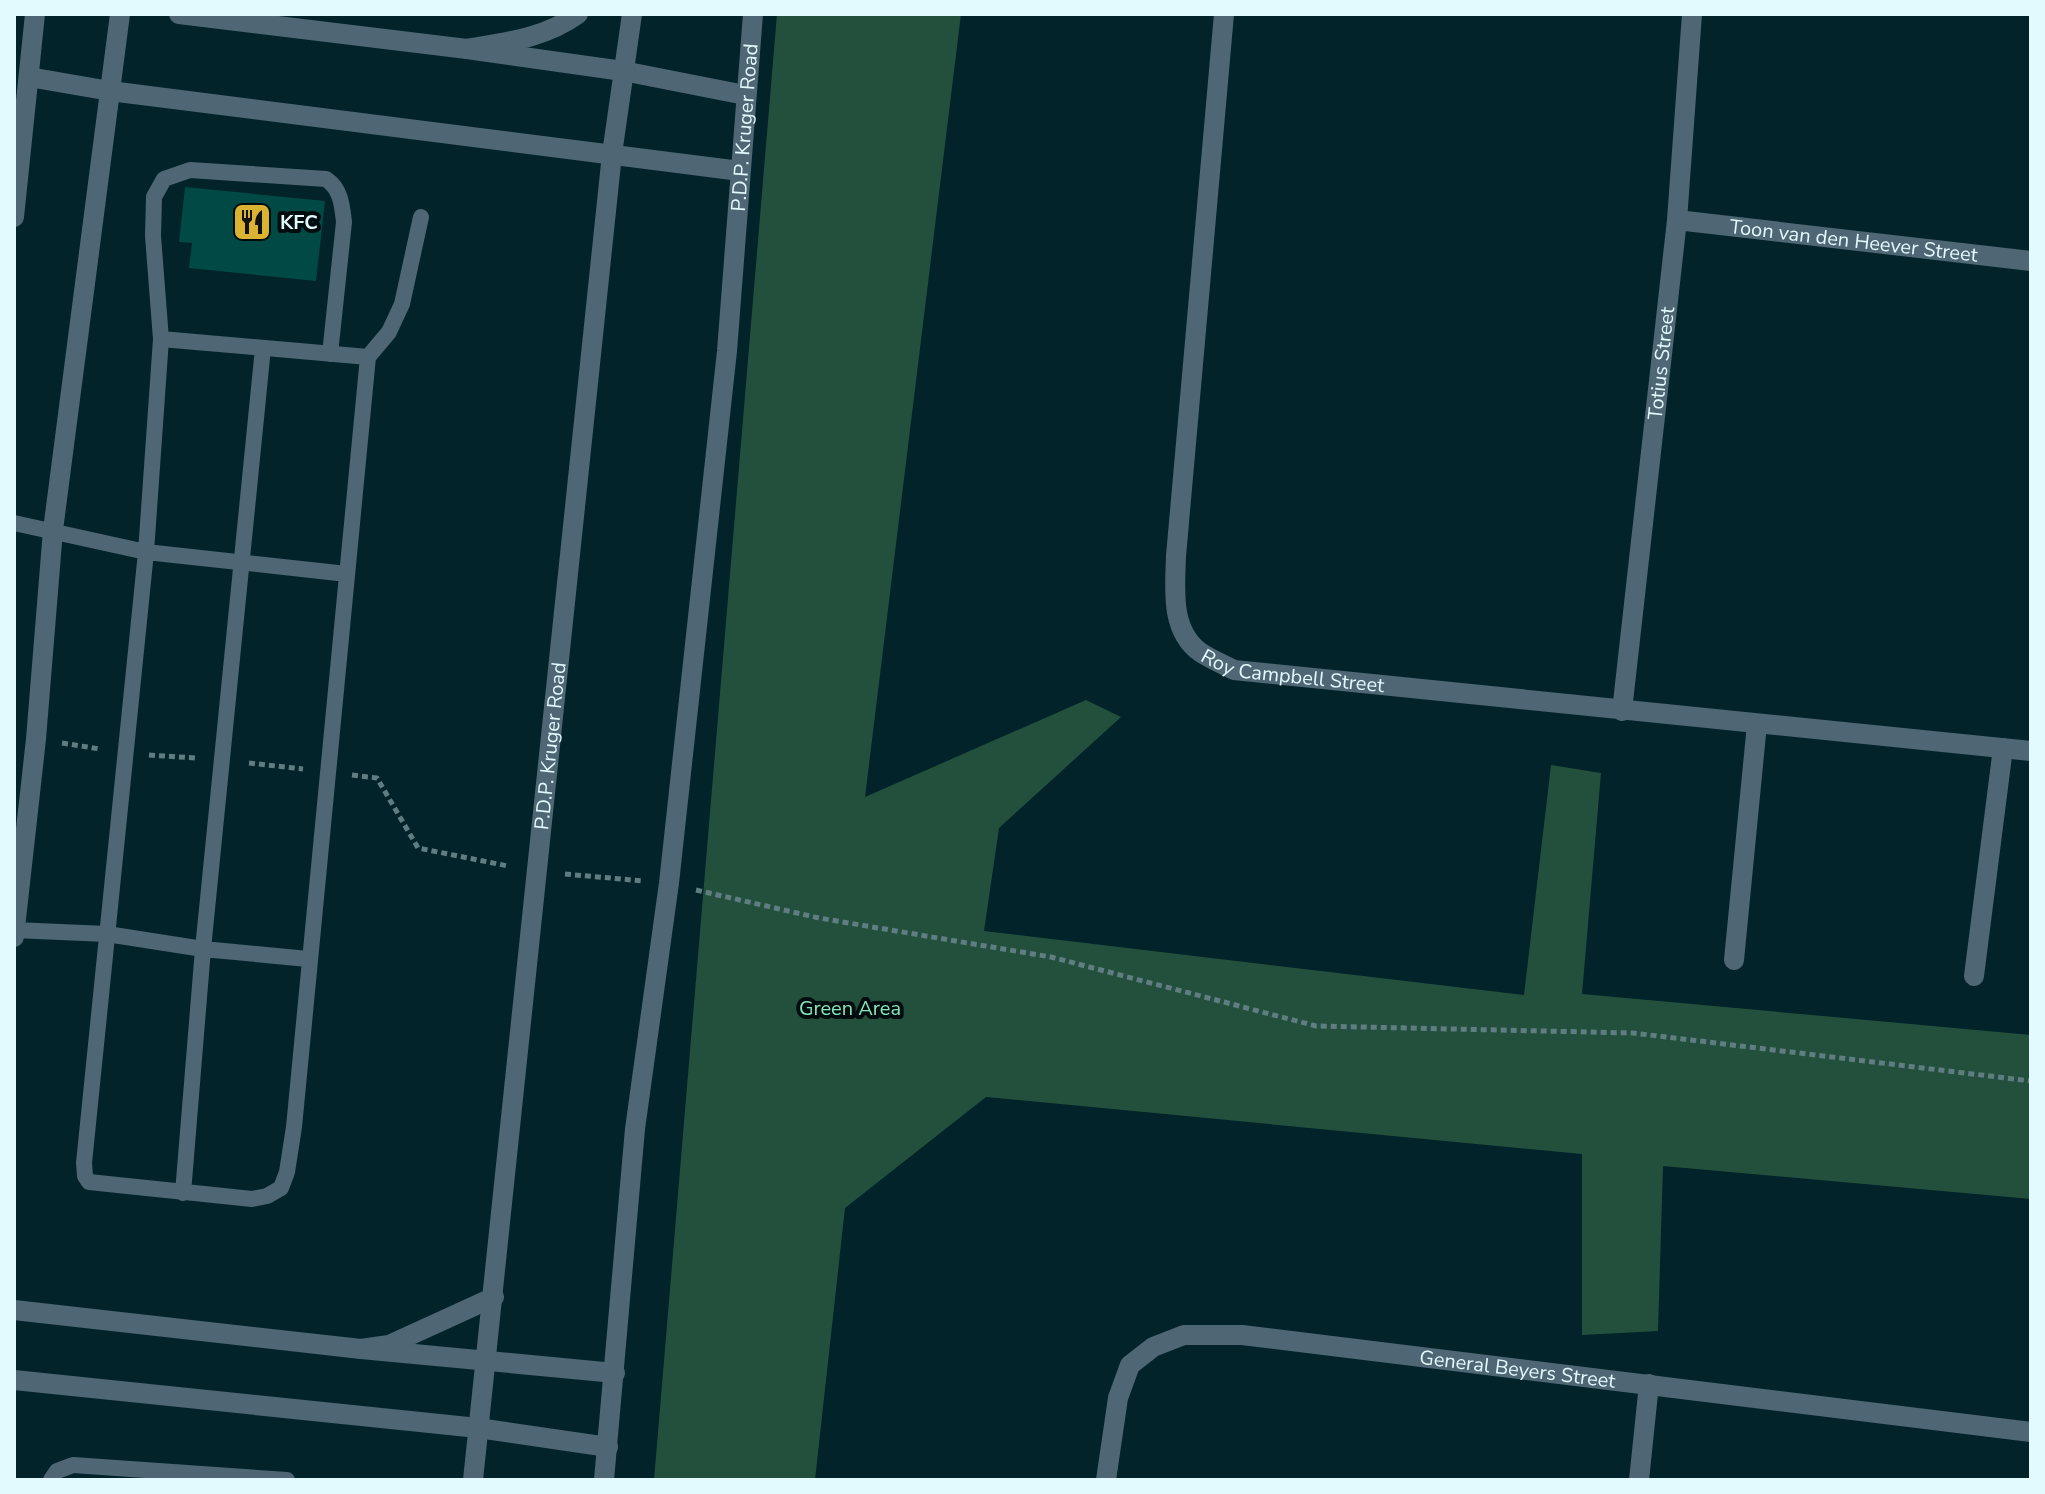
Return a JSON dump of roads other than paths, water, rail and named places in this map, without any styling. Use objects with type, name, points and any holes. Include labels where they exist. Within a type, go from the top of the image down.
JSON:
[{"type":"street","points":[[14,217],[22,76],[35,14]]},
{"type":"street","points":[[14,937],[36,739],[53,530],[120,14]]},
{"type":"street","points":[[179,14],[623,71],[745,95]]},
{"type":"street","points":[[467,49],[526,39],[561,26],[578,14]]},
{"type":"street","name":"P.D.P. Kruger Road","points":[[473,1480],[612,154],[632,14]]},
{"type":"street","name":"P.D.P. Kruger Road","points":[[604,1480],[635,1129],[669,883],[727,351],[753,14]]},
{"type":"street","name":"Roy Campbell Street","points":[[1224,14],[1176,556],[1175,598],[1180,628],[1199,651],[1234,670],[2031,751]]},
{"type":"street","name":"Totius Street","points":[[1622,711],[1677,220],[1692,14]]},
{"type":"street","points":[[22,76],[110,91],[740,171]]},
{"type":"street","name":"Toon van den Heever Street","points":[[1677,220],[2031,261]]},
{"type":"street","points":[[1734,960],[1757,724]]},
{"type":"street","points":[[1974,976],[2003,748]]},
{"type":"street","points":[[361,1349],[389,1345],[494,1297]]},
{"type":"street","points":[[14,1310],[361,1349],[615,1373]]},
{"type":"street","name":"General Beyers Street","points":[[1106,1480],[1118,1398],[1130,1365],[1153,1347],[1184,1335],[1242,1335],[2031,1432]]},
{"type":"street","points":[[14,1380],[478,1428],[608,1447]]},
{"type":"street","points":[[1639,1480],[1649,1384]]},
{"type":"lane","points":[[330,354],[344,222],[337,189],[326,179],[190,170],[164,179],[154,197],[153,236],[161,339],[146,552],[85,1148],[85,1176],[89,1182],[252,1199],[267,1196],[281,1188],[287,1172],[294,1127],[368,357],[389,332],[402,304],[421,217]]},
{"type":"lane","points":[[161,339],[368,357]]},
{"type":"lane","points":[[183,1193],[203,949],[263,348]]},
{"type":"lane","points":[[14,523],[146,552],[347,574]]},
{"type":"lane","points":[[14,930],[107,934],[203,949],[308,959]]},
{"type":"lane","points":[[51,1480],[57,1471],[73,1465],[287,1480]]},
{"type":"place","name":"KFC","points":[[252,222]]},
{"type":"park label","name":"Green Area","points":[[850,1008]]}]
